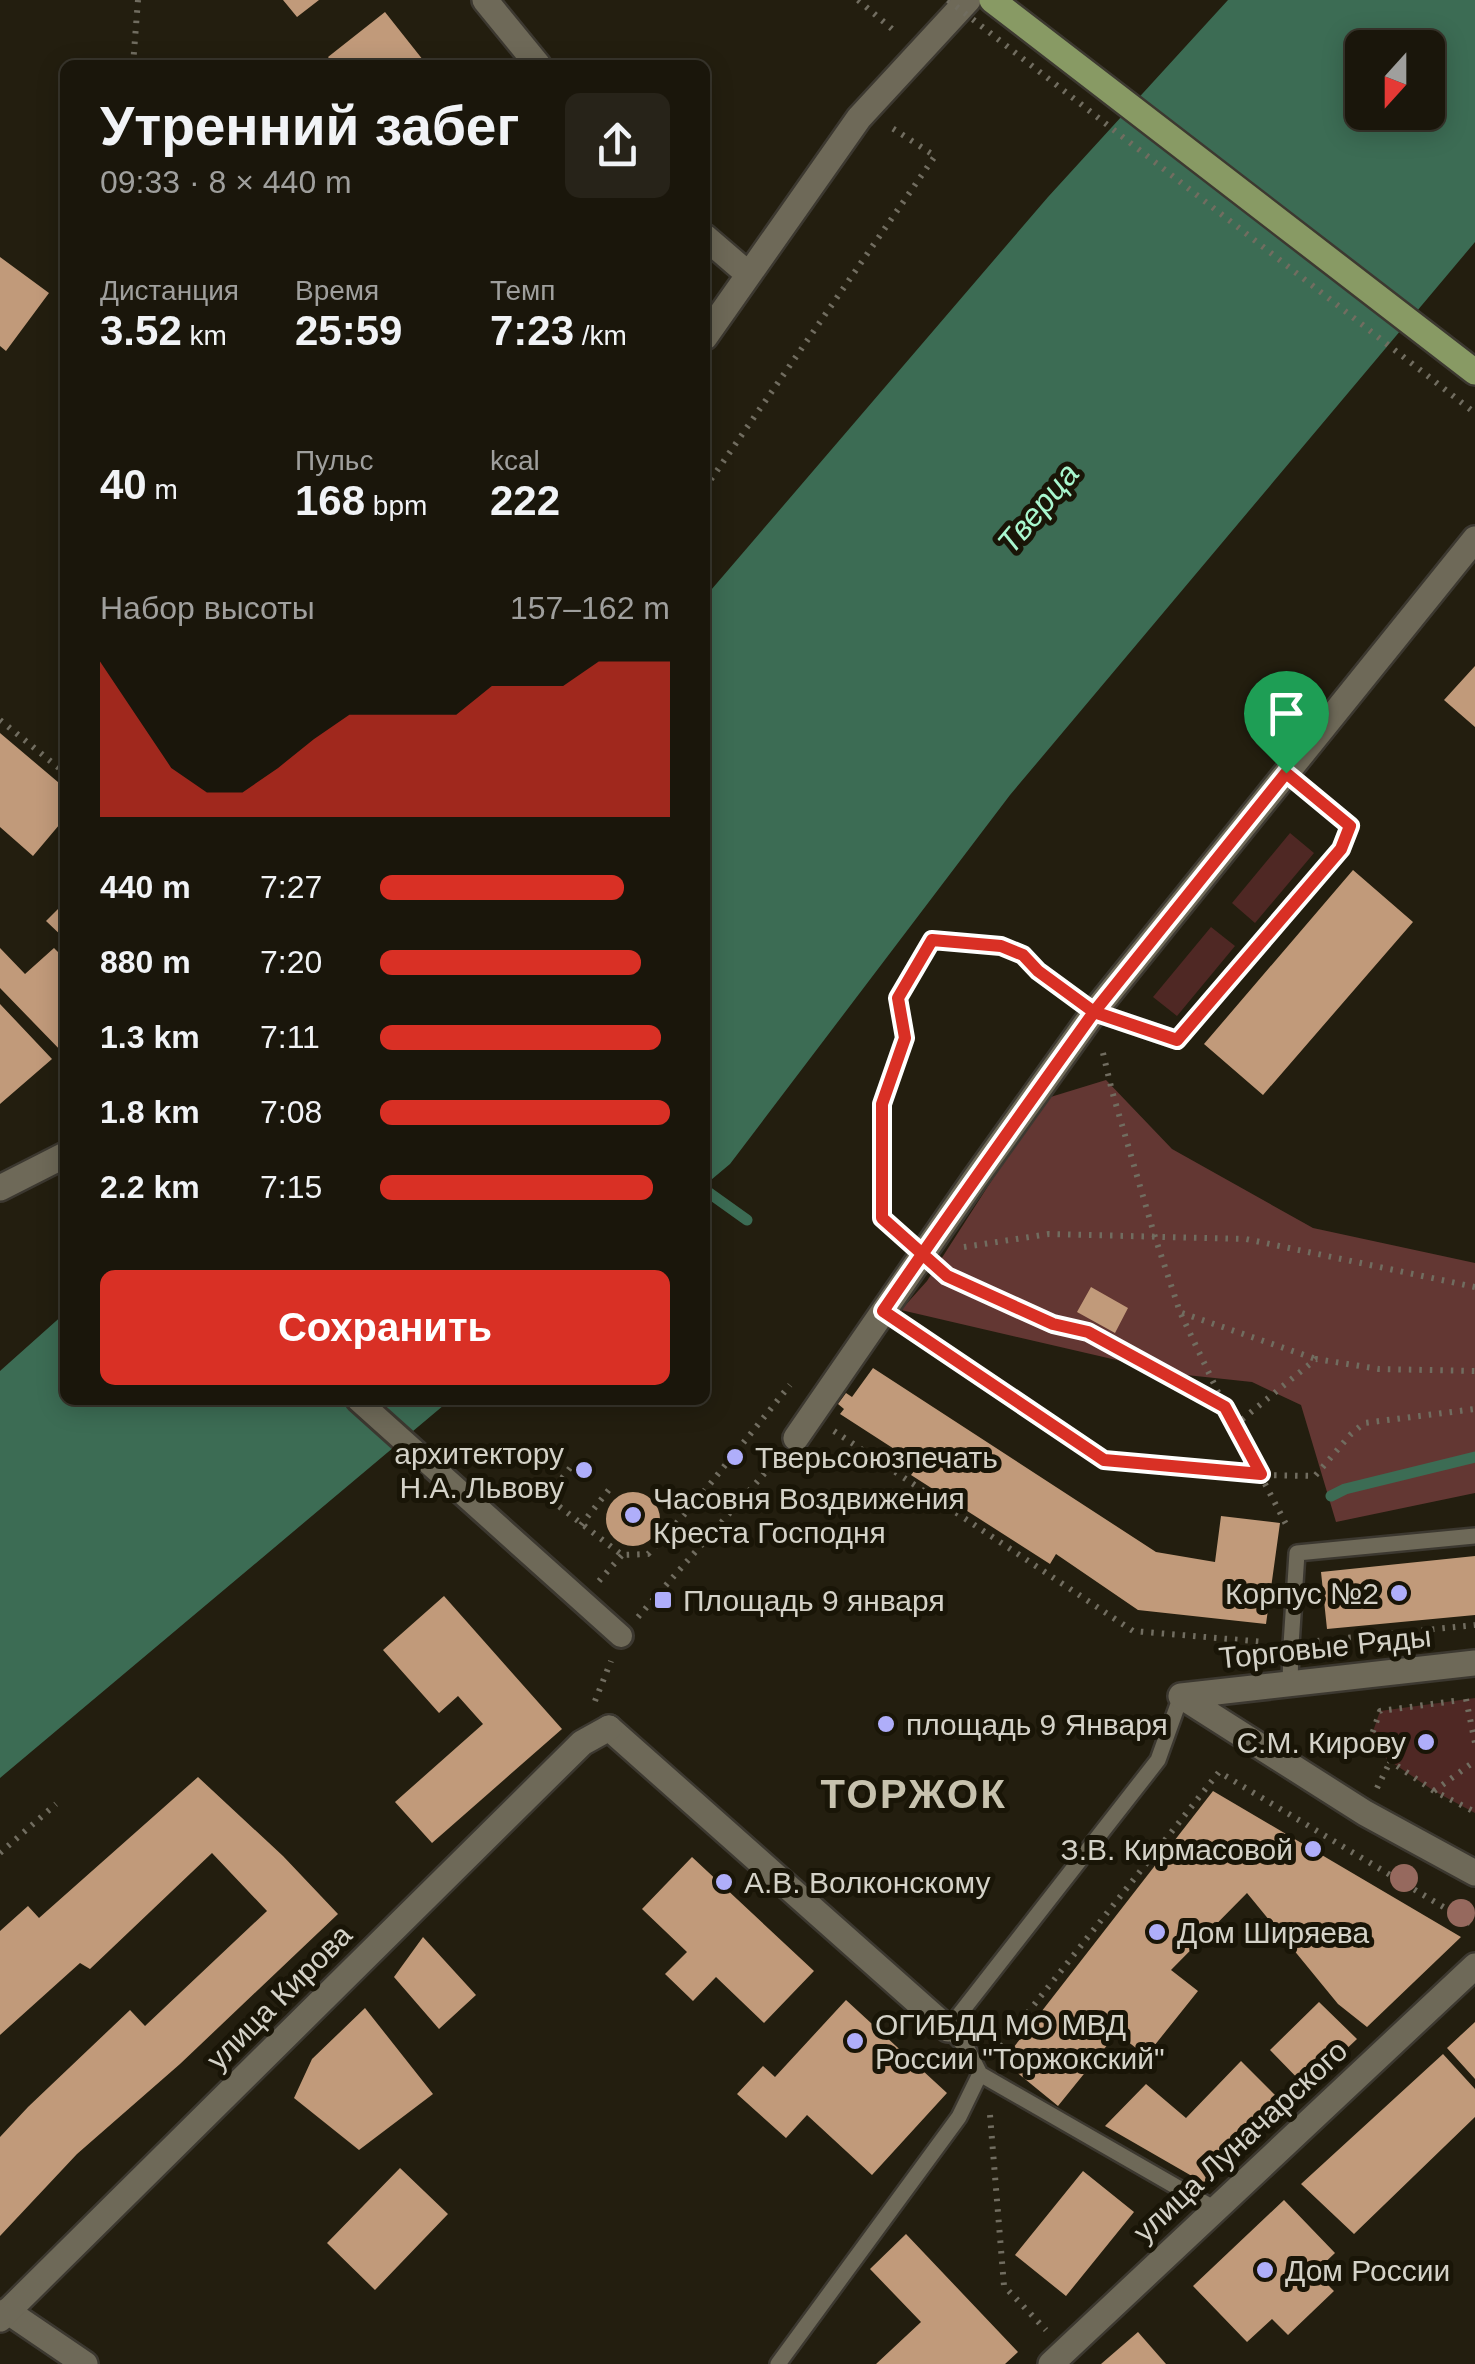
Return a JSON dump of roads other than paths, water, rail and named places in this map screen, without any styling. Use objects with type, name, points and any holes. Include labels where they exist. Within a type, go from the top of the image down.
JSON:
[{"type":"main road","points":[[992,0],[1475,372]]},
{"type":"street","points":[[485,0],[534,60]]},
{"type":"street","points":[[710,330],[859,118],[968,0]]},
{"type":"street","points":[[710,241],[748,274]]},
{"type":"street","points":[[796,1438],[883,1311],[914,1246],[1094,1012],[1475,539]]},
{"type":"street","points":[[0,1188],[60,1158]]},
{"type":"street","points":[[363,1405],[621,1636]]},
{"type":"street","name":"Торговые Ряды","points":[[1182,1696],[1475,1663]]},
{"type":"street","points":[[1182,1696],[1365,1813],[1475,1873]]},
{"type":"street","name":"улица Кирова","points":[[3,2315],[582,1743],[609,1728],[948,2028]]},
{"type":"street","name":"улица Луначарского","points":[[1058,2357],[1475,1966]]},
{"type":"street","points":[[3,2315],[85,2364]]},
{"type":"lane","points":[[1094,1012],[1177,1040],[1341,849],[1350,826],[1286,773]]},
{"type":"lane","points":[[1290,1685],[1297,1553],[1475,1536]]},
{"type":"lane","points":[[1182,1696],[1158,1760],[948,2028],[967,2048],[980,2074],[1215,2209]]},
{"type":"lane","points":[[778,2364],[959,2117],[980,2074]]},
{"type":"water","name":"Тверца","points":[[1228,0],[1475,0],[1475,242],[1010,795],[730,1164],[710,1181],[710,591],[1048,197]]},
{"type":"water","points":[[60,1317],[60,1405],[444,1405],[0,1778],[0,1371]]},
{"type":"waterway","points":[[710,1194],[747,1220]]},
{"type":"waterway","points":[[1331,1496],[1345,1489],[1475,1457]]},
{"type":"place","name":"Тверьсоюзпечать","points":[[735,1457]]},
{"type":"place","name":"архитектору Н.А. Львову","points":[[584,1470]]},
{"type":"place","name":"Часовня Воздвижения Креста Господня","points":[[633,1515]]},
{"type":"place","name":"Корпус №2","points":[[1399,1593]]},
{"type":"place","name":"Площадь 9 января","points":[[663,1600]]},
{"type":"place","name":"площадь 9 Января","points":[[886,1724]]},
{"type":"place","name":"С.М. Кирову","points":[[1426,1742]]},
{"type":"place","name":"З.В. Кирмасовой","points":[[1313,1849]]},
{"type":"place","name":"А.В. Волконскому","points":[[724,1882]]},
{"type":"place","name":"Дом Ширяева","points":[[1157,1932]]},
{"type":"place","name":"ОГИБДД МО МВД России \"Торжокский\"","points":[[855,2041]]},
{"type":"place","name":"Дом России","points":[[1265,2270]]},
{"type":"district","name":"ТОРЖОК","points":[[914,1794]]}]
